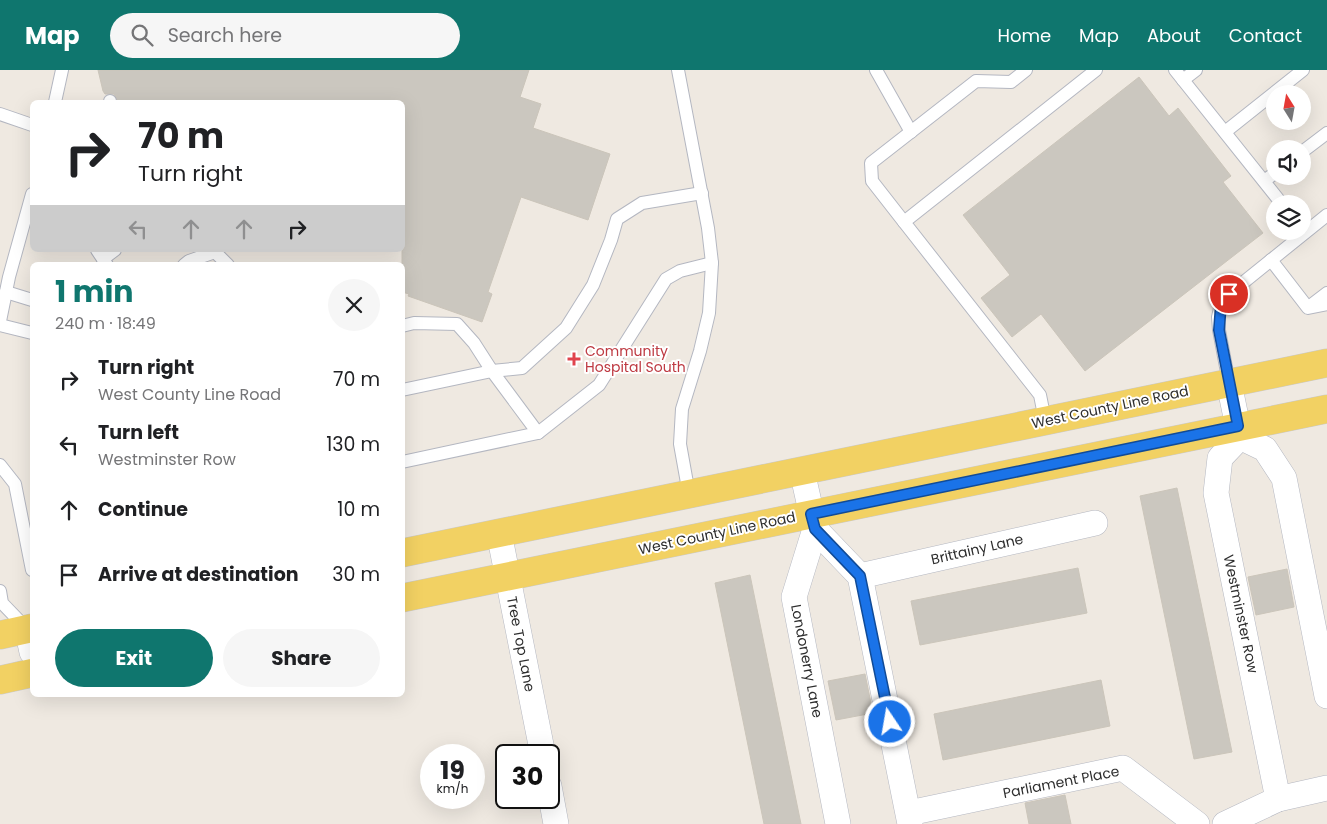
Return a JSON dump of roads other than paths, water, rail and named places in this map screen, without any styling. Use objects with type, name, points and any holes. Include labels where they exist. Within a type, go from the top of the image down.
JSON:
[{"type":"main road","name":"West County Line Road","points":[[405,552],[1327,363]]},
{"type":"main road","name":"West County Line Road","points":[[405,597],[507,576],[813,521],[1239,432],[1327,409]]},
{"type":"main road","points":[[0,635],[30,630]]},
{"type":"main road","points":[[0,680],[30,673]]},
{"type":"street","points":[[1229,383],[1239,432],[1265,449],[1284,478],[1327,696]]},
{"type":"street","name":"Westminster Row","points":[[1239,432],[1220,458],[1216,493],[1278,799]]},
{"type":"street","name":"Londonerry Lane","points":[[802,471],[813,521],[794,597],[838,824]]},
{"type":"street","points":[[813,521],[860,576],[909,818]]},
{"type":"street","name":"Brittainy Lane","points":[[860,576],[1095,523]]},
{"type":"street","name":"Tree Top Lane","points":[[499,533],[540,744]]},
{"type":"street","name":"Parliament Place","points":[[909,818],[1123,768],[1188,823]]},
{"type":"street","points":[[1225,824],[1278,799],[1327,788]]},
{"type":"street","points":[[553,809],[556,824]]},
{"type":"lane","points":[[55,100],[62,70]]},
{"type":"lane","points":[[678,70],[702,193],[712,263],[709,313],[700,351],[682,409],[680,444],[689,494]]},
{"type":"lane","points":[[876,70],[911,132]]},
{"type":"lane","points":[[1026,70],[1011,82],[976,76],[872,163],[872,181],[1040,395],[1045,420]]},
{"type":"lane","points":[[904,222],[1096,70]]},
{"type":"lane","points":[[1196,70],[1179,75],[1275,195]]},
{"type":"lane","points":[[1225,132],[1303,70]]},
{"type":"lane","points":[[0,114],[30,124]]},
{"type":"lane","points":[[1311,145],[1327,133]]},
{"type":"lane","points":[[405,389],[492,371],[522,368],[566,328],[593,285],[611,240],[617,219],[642,203],[702,193]]},
{"type":"lane","points":[[0,321],[30,202]]},
{"type":"lane","points":[[1311,226],[1327,215]]},
{"type":"lane","points":[[1229,383],[1219,330],[1221,304],[1229,294],[1294,240]]},
{"type":"lane","points":[[188,262],[215,252],[225,262]]},
{"type":"lane","points":[[1271,260],[1308,308]]},
{"type":"lane","points":[[405,461],[538,433],[599,385],[666,279],[680,271],[712,263]]},
{"type":"lane","points":[[6,292],[30,299]]},
{"type":"lane","points":[[1308,308],[1327,294]]},
{"type":"lane","points":[[1308,308],[1327,304]]},
{"type":"lane","points":[[405,325],[414,323],[457,324],[474,343],[492,371],[538,433]]},
{"type":"lane","points":[[0,325],[30,332]]},
{"type":"lane","points":[[0,465],[15,484],[30,560]]},
{"type":"lane","points":[[0,591],[2,603],[30,629]]},
{"type":"place","name":"Community Hospital South","points":[[574,359]]}]
